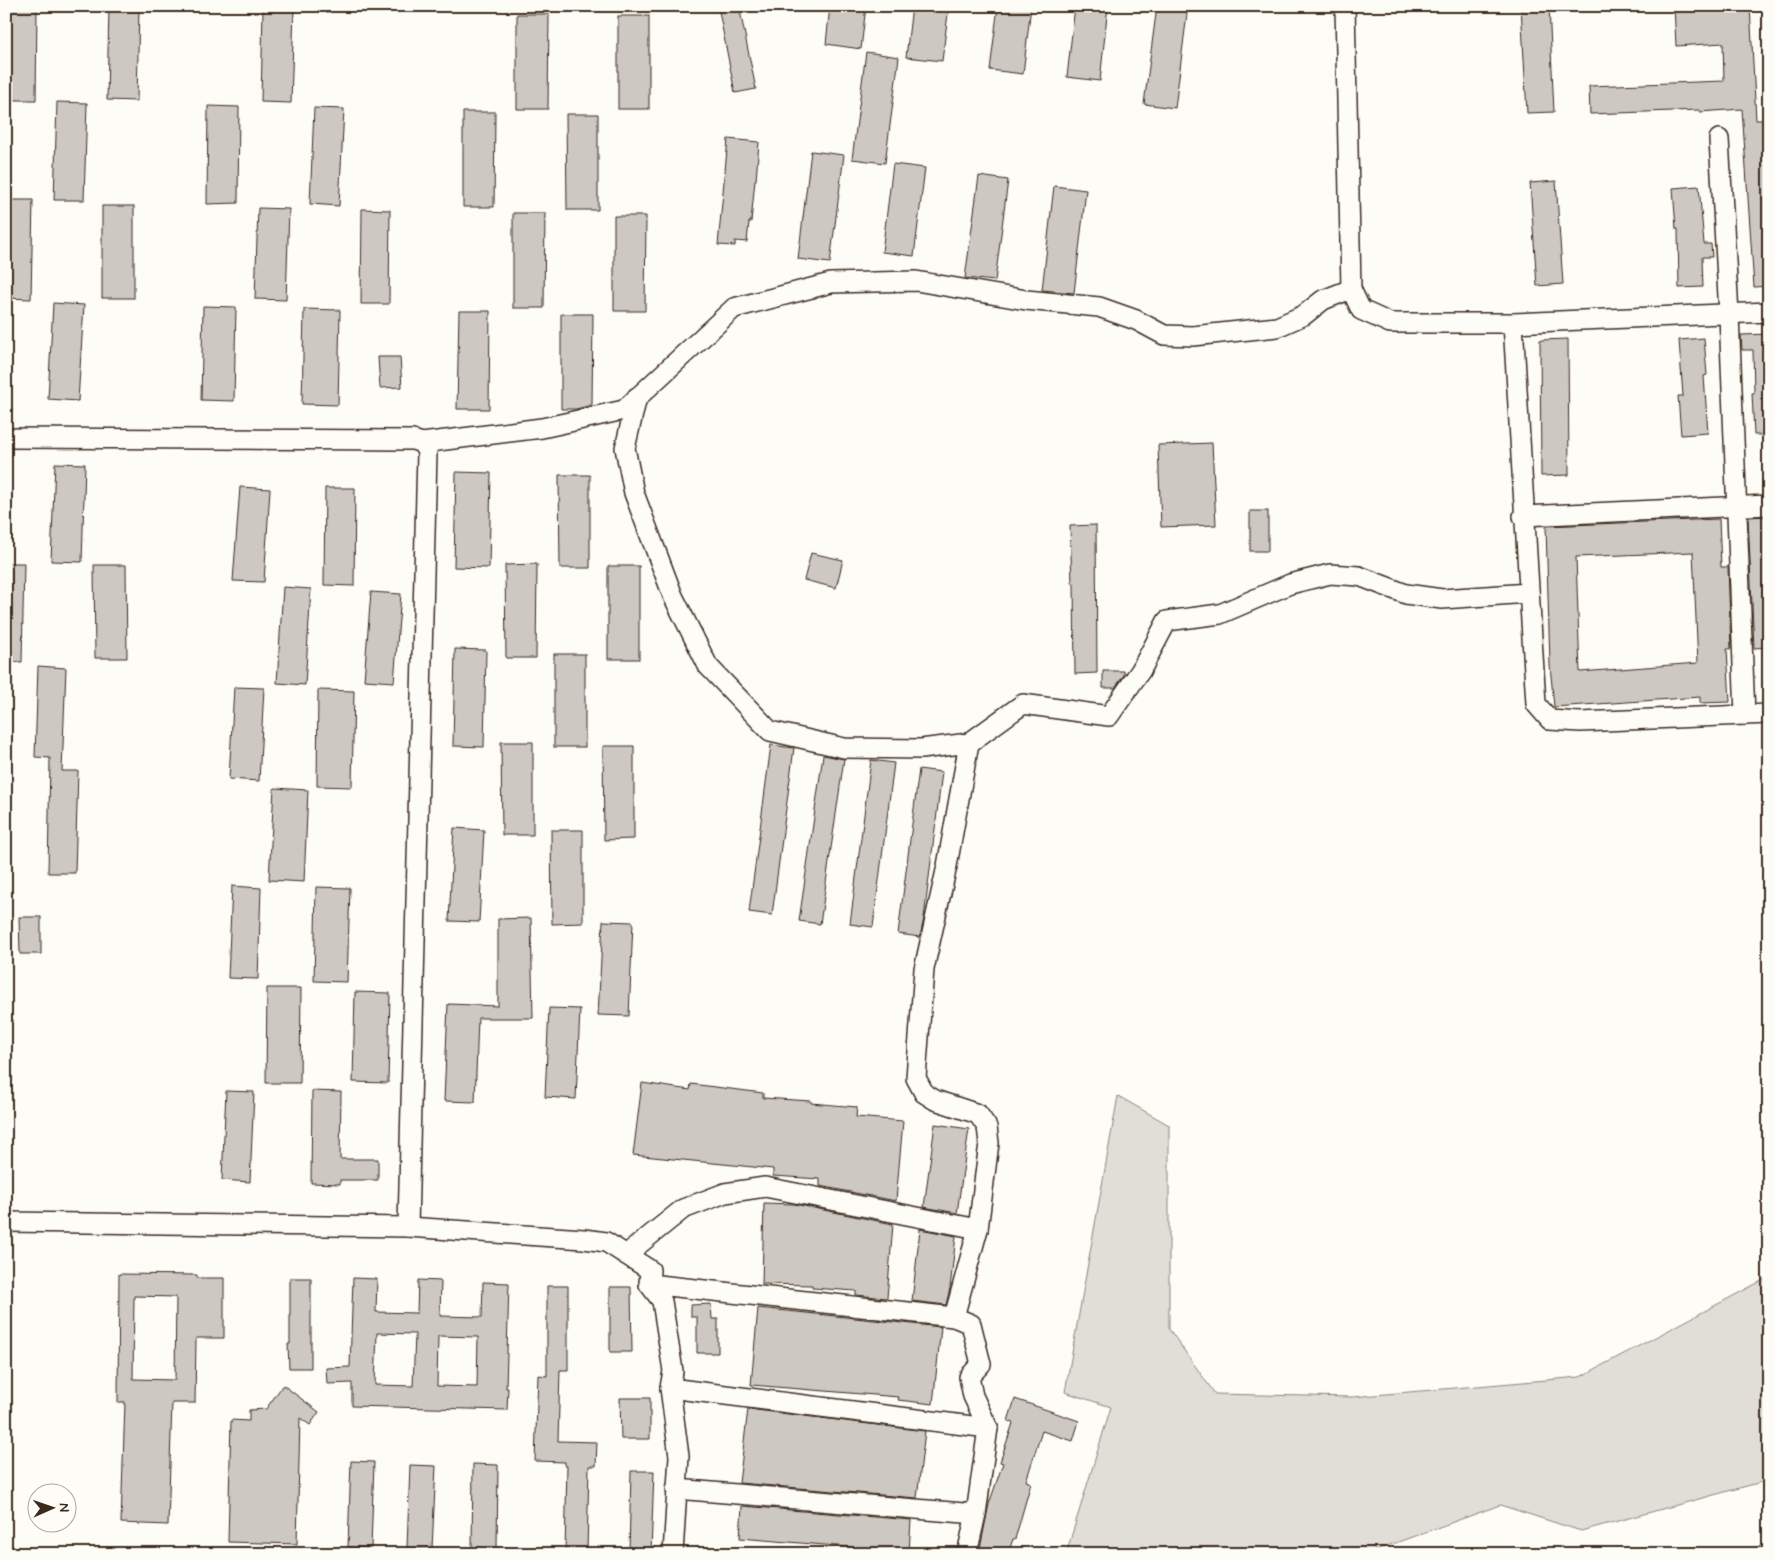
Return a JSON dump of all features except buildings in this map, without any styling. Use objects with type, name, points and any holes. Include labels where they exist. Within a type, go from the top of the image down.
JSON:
[{"type":"street","points":[[1345,6],[1351,289],[1361,310],[1390,323],[1513,323],[1769,312]]},
{"type":"street","points":[[1719,139],[1729,314],[1745,715]]},
{"type":"street","points":[[6,438],[413,440],[422,443],[542,428],[624,410],[734,308],[831,283],[916,281],[1026,300],[1099,307],[1136,320],[1164,335],[1193,336],[1277,327],[1304,315],[1323,300],[1351,289]]},
{"type":"street","points":[[1513,323],[1536,704],[1550,720],[1580,722],[1769,714]]},
{"type":"street","points":[[638,397],[625,448],[634,493],[673,596],[708,666],[770,731],[844,748],[921,749],[970,743],[1023,704],[1109,716],[1141,670],[1167,621],[1220,614],[1290,584],[1330,574],[1358,576],[1406,594],[1442,600],[1529,594]]},
{"type":"street","points":[[408,1227],[427,452],[422,443]]},
{"type":"street","points":[[1524,516],[1769,505]]},
{"type":"street","points":[[954,1316],[978,1229],[989,1143],[987,1128],[978,1114],[935,1100],[924,1093],[916,1078],[924,969],[947,866],[970,743]]},
{"type":"street","points":[[627,1254],[683,1209],[725,1193],[764,1187],[978,1229]]},
{"type":"street","points":[[6,1222],[408,1227],[606,1242],[650,1270],[650,1284],[662,1301],[673,1371],[670,1388],[679,1456],[674,1554]]},
{"type":"street","points":[[650,1284],[954,1316],[971,1324],[981,1364],[969,1377],[972,1396],[988,1428],[976,1514],[967,1554]]},
{"type":"street","points":[[670,1388],[988,1428]]},
{"type":"street","points":[[676,1489],[976,1514]]},
{"type":"shaded area","points":[[1118,1096],[1169,1125],[1169,1329],[1215,1394],[1352,1397],[1580,1377],[1769,1277],[1769,1480],[1581,1531],[1500,1505],[1365,1554],[1066,1554],[1111,1407],[1065,1392]]}]
